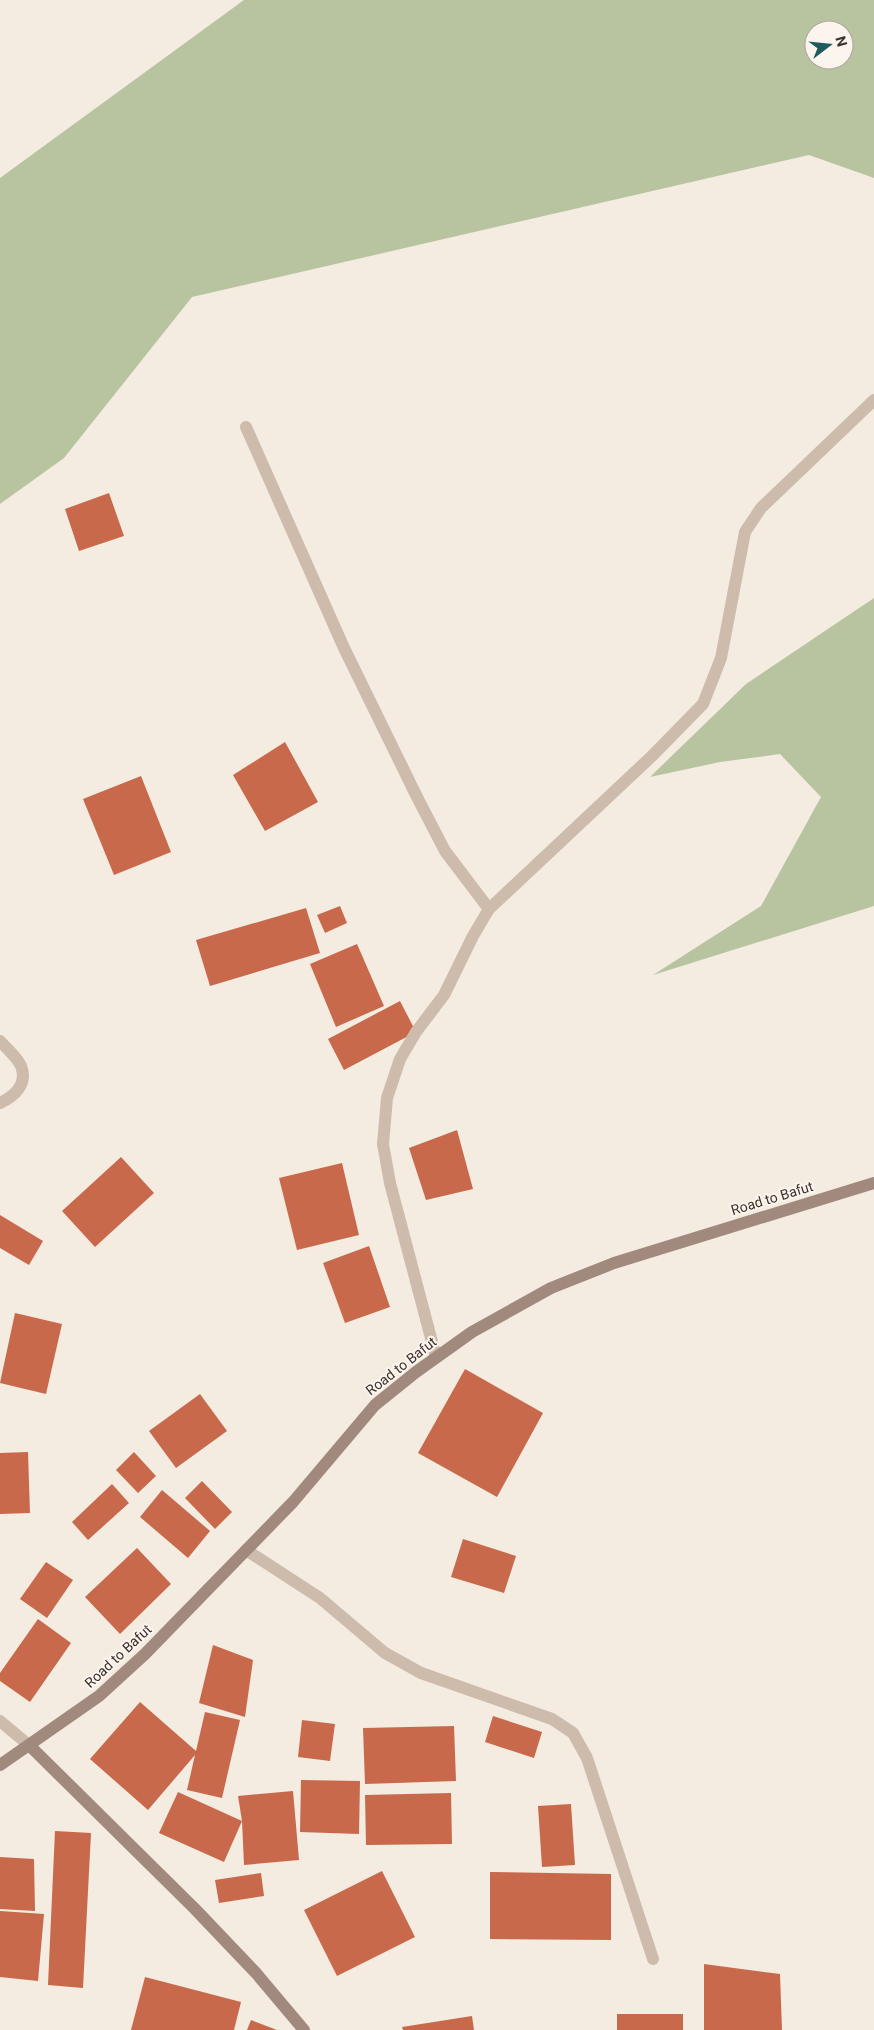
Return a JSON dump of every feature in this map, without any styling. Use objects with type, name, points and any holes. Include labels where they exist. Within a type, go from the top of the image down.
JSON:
[{"type":"street","points":[[436,1357],[390,1183],[383,1144],[387,1098],[400,1059],[416,1032],[444,995],[473,936],[489,909],[652,756],[703,704],[721,658],[745,532],[761,508],[874,400]]},
{"type":"street","points":[[246,427],[344,648],[417,796],[445,851],[489,909]]},
{"type":"street","points":[[0,1041],[21,1065],[23,1081],[14,1096],[0,1103]]},
{"type":"street","name":"Road to Bafut","points":[[0,1765],[30,1746],[106,1690],[145,1654],[292,1502],[375,1405],[436,1357],[472,1332],[551,1288],[614,1263],[874,1183]]},
{"type":"street","points":[[246,1550],[320,1598],[385,1653],[421,1673],[552,1719],[573,1733],[587,1758],[653,1959]]},
{"type":"street","points":[[0,1721],[30,1746],[208,1923],[256,1973],[304,2030]]},
{"type":"green space","points":[[244,0],[874,0],[874,178],[809,155],[192,297],[64,458],[0,504],[0,178]]},
{"type":"green space","points":[[874,598],[874,906],[653,975],[761,906],[821,797],[780,754],[720,762],[650,777],[746,684]]},
{"type":"building","points":[[109,493],[124,536],[79,551],[65,509]]},
{"type":"building","points":[[285,742],[318,802],[265,831],[233,775]]},
{"type":"building","points":[[141,776],[171,852],[114,875],[83,799]]},
{"type":"building","points":[[340,906],[347,923],[325,933],[317,915]]},
{"type":"building","points":[[306,908],[320,953],[210,986],[196,940]]},
{"type":"building","points":[[357,944],[384,1006],[336,1027],[310,964]]},
{"type":"building","points":[[400,1001],[416,1032],[344,1070],[328,1039]]},
{"type":"building","points":[[457,1130],[473,1189],[426,1200],[409,1148]]},
{"type":"building","points":[[121,1157],[154,1193],[95,1247],[62,1211]]},
{"type":"building","points":[[342,1163],[359,1235],[297,1250],[279,1178]]},
{"type":"building","points":[[0,1215],[43,1241],[29,1265],[0,1248]]},
{"type":"building","points":[[369,1246],[390,1307],[345,1323],[323,1263]]},
{"type":"building","points":[[15,1313],[62,1324],[46,1394],[0,1383]]},
{"type":"building","points":[[465,1369],[543,1413],[497,1497],[418,1453]]},
{"type":"building","points":[[200,1394],[227,1431],[176,1468],[149,1431]]},
{"type":"building","points":[[28,1452],[30,1513],[0,1514],[0,1453]]},
{"type":"building","points":[[134,1452],[156,1476],[138,1493],[116,1470]]},
{"type":"building","points":[[202,1481],[232,1512],[215,1529],[185,1498]]},
{"type":"building","points":[[112,1484],[129,1503],[88,1540],[72,1522]]},
{"type":"building","points":[[162,1490],[210,1531],[188,1558],[140,1517]]},
{"type":"building","points":[[463,1539],[516,1556],[504,1593],[451,1577]]},
{"type":"building","points":[[137,1548],[171,1584],[120,1634],[85,1597]]},
{"type":"building","points":[[46,1562],[73,1580],[47,1618],[20,1599]]},
{"type":"building","points":[[38,1619],[71,1643],[30,1702],[0,1681],[0,1673]]},
{"type":"building","points":[[213,1645],[253,1660],[245,1717],[199,1703]]},
{"type":"building","points":[[140,1702],[196,1751],[205,1712],[240,1720],[222,1798],[187,1790],[195,1755],[148,1810],[90,1759]]},
{"type":"building","points":[[493,1716],[542,1732],[534,1758],[485,1742]]},
{"type":"building","points":[[302,1720],[335,1724],[330,1761],[298,1757]]},
{"type":"building","points":[[454,1726],[456,1781],[365,1784],[363,1728]]},
{"type":"building","points":[[301,1780],[360,1781],[359,1834],[300,1832]]},
{"type":"building","points":[[293,1791],[299,1860],[244,1865],[242,1821],[238,1796]]},
{"type":"building","points":[[178,1792],[242,1821],[224,1862],[159,1833]]},
{"type":"building","points":[[451,1793],[452,1844],[366,1845],[365,1795]]},
{"type":"building","points":[[571,1804],[575,1865],[542,1867],[538,1806]]},
{"type":"building","points":[[55,1831],[91,1833],[83,1988],[48,1985]]},
{"type":"building","points":[[0,1857],[34,1859],[35,1911],[0,1909]]},
{"type":"building","points":[[382,1871],[415,1937],[337,1976],[304,1910]]},
{"type":"building","points":[[490,1872],[611,1874],[611,1940],[490,1939]]},
{"type":"building","points":[[261,1873],[264,1896],[219,1903],[215,1880]]},
{"type":"building","points":[[0,1911],[44,1914],[38,1981],[0,1977]]},
{"type":"building","points":[[704,1964],[780,1974],[782,2030],[704,2030]]},
{"type":"building","points":[[145,1977],[241,2002],[234,2030],[131,2030]]},
{"type":"building","points":[[617,2014],[683,2014],[683,2030],[617,2030]]},
{"type":"building","points":[[472,2016],[474,2030],[403,2030],[402,2027]]},
{"type":"building","points":[[251,2020],[277,2030],[247,2030]]}]
